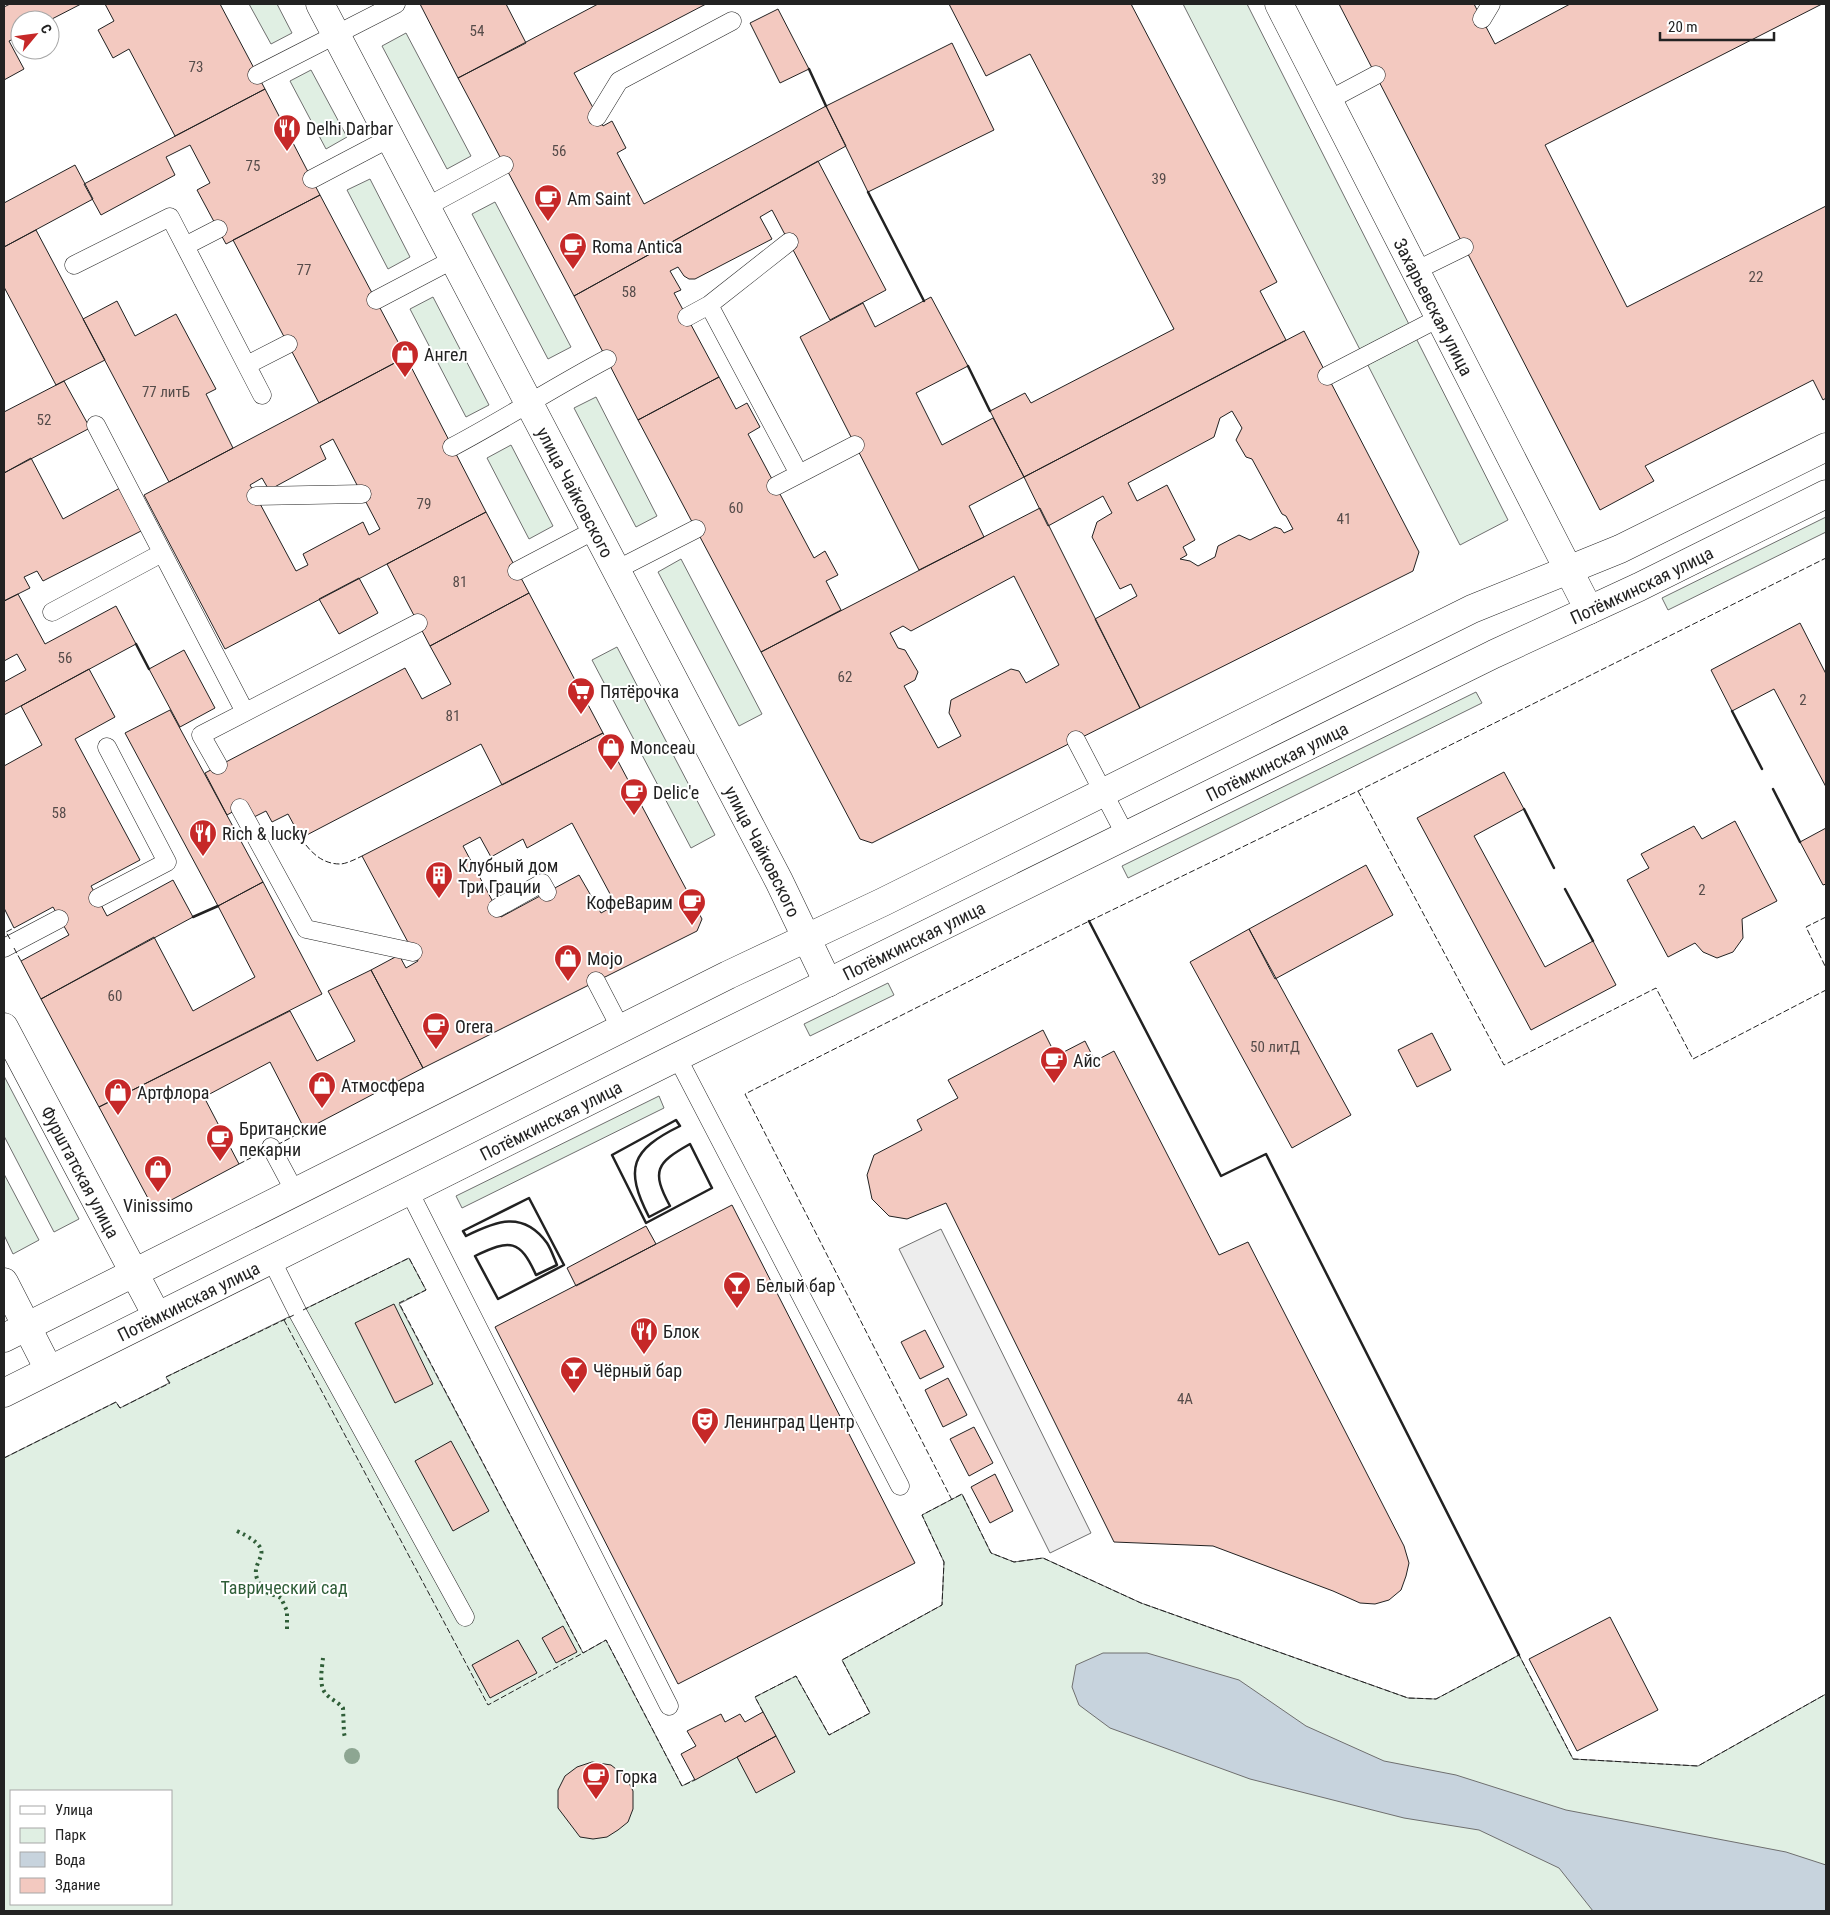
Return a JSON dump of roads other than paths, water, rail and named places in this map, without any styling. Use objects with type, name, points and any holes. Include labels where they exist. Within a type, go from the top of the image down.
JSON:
[{"type":"street","name":"улица Чайковского","points":[[320,4],[779,881],[828,983]]},
{"type":"street","name":"Захарьевская улица","points":[[1279,4],[1589,610]]},
{"type":"street","points":[[15,1332],[728,975],[807,938],[1472,609],[1620,549],[1826,447]]},
{"type":"street","name":"Потёмкинская улица","points":[[4,1393],[677,1056],[1494,654],[1589,610],[1826,494]]},
{"type":"street","name":"Фурштатская улица","points":[[4,1027],[157,1316]]},
{"type":"street","points":[[4,1282],[15,1332],[49,1370]]},
{"type":"lane","points":[[258,75],[396,4]]},
{"type":"lane","points":[[1482,19],[1491,4]]},
{"type":"lane","points":[[597,116],[619,81],[732,21]]},
{"type":"lane","points":[[1329,100],[1376,75]]},
{"type":"lane","points":[[312,179],[390,138]]},
{"type":"lane","points":[[426,207],[504,166]]},
{"type":"lane","points":[[74,265],[170,218],[262,396]]},
{"type":"lane","points":[[185,246],[218,229]]},
{"type":"lane","points":[[687,318],[709,305],[789,242]]},
{"type":"lane","points":[[1416,272],[1464,247]]},
{"type":"lane","points":[[376,300],[454,259]]},
{"type":"lane","points":[[709,305],[799,474]]},
{"type":"lane","points":[[1327,376],[1439,318]]},
{"type":"lane","points":[[247,365],[288,344]]},
{"type":"lane","points":[[452,447],[500,422],[560,384],[607,359]]},
{"type":"lane","points":[[96,425],[163,546],[245,712]]},
{"type":"lane","points":[[776,486],[855,445]]},
{"type":"lane","points":[[256,496],[362,494]]},
{"type":"lane","points":[[616,570],[696,529]]},
{"type":"lane","points":[[517,570],[595,530]]},
{"type":"lane","points":[[52,612],[163,546]]},
{"type":"lane","points":[[218,766],[201,734],[418,623]]},
{"type":"lane","points":[[1076,740],[1126,836]]},
{"type":"lane","points":[[98,898],[167,862],[107,747]]},
{"type":"lane","points":[[240,808],[306,929],[413,952]]},
{"type":"lane","points":[[497,908],[542,883],[547,892]]},
{"type":"lane","points":[[4,948],[59,919]]},
{"type":"lane","points":[[596,981],[621,1029]]},
{"type":"lane","points":[[677,1056],[900,1486]]},
{"type":"lane","points":[[272,1148],[295,1192]]},
{"type":"lane","points":[[409,1191],[669,1706]]},
{"type":"lane","points":[[271,1259],[298,1313],[465,1617]]},
{"type":"water","points":[[1103,1653],[1147,1653],[1239,1680],[1306,1726],[1384,1761],[1456,1775],[1566,1810],[1786,1852],[1826,1865],[1826,1911],[1593,1911],[1559,1868],[1479,1830],[1404,1818],[1250,1779],[1110,1728],[1079,1705],[1072,1687],[1076,1665]]},
{"type":"place","name":"Delhi Darbar","points":[[287,152]]},
{"type":"place","name":"Am Saint","points":[[548,222]]},
{"type":"place","name":"Roma Antica","points":[[573,270]]},
{"type":"place","name":"Ангел","points":[[405,378]]},
{"type":"place","name":"Пятёрочка","points":[[581,715]]},
{"type":"place","name":"Monceau","points":[[611,771]]},
{"type":"place","name":"Delic'e","points":[[634,816]]},
{"type":"place","name":"Rich & lucky","points":[[203,857]]},
{"type":"place","name":"Клубный дом Три Грации","points":[[439,899]]},
{"type":"place","name":"КофеВарим","points":[[692,926]]},
{"type":"place","name":"Mojo","points":[[568,982]]},
{"type":"place","name":"Orera","points":[[436,1050]]},
{"type":"place","name":"Айс","points":[[1054,1084]]},
{"type":"place","name":"Атмосфера","points":[[322,1109]]},
{"type":"place","name":"Артфлора","points":[[118,1116]]},
{"type":"place","name":"Британские пекарни","points":[[220,1162]]},
{"type":"place","name":"Vinissimo","points":[[158,1193]]},
{"type":"place","name":"Белый бар","points":[[737,1309]]},
{"type":"place","name":"Блок","points":[[644,1355]]},
{"type":"place","name":"Чёрный бар","points":[[574,1394]]},
{"type":"place","name":"Ленинград Центр","points":[[705,1445]]},
{"type":"place","name":"Горка","points":[[596,1800]]},
{"type":"park label","name":"Таврический сад","points":[[284,1587]]}]
